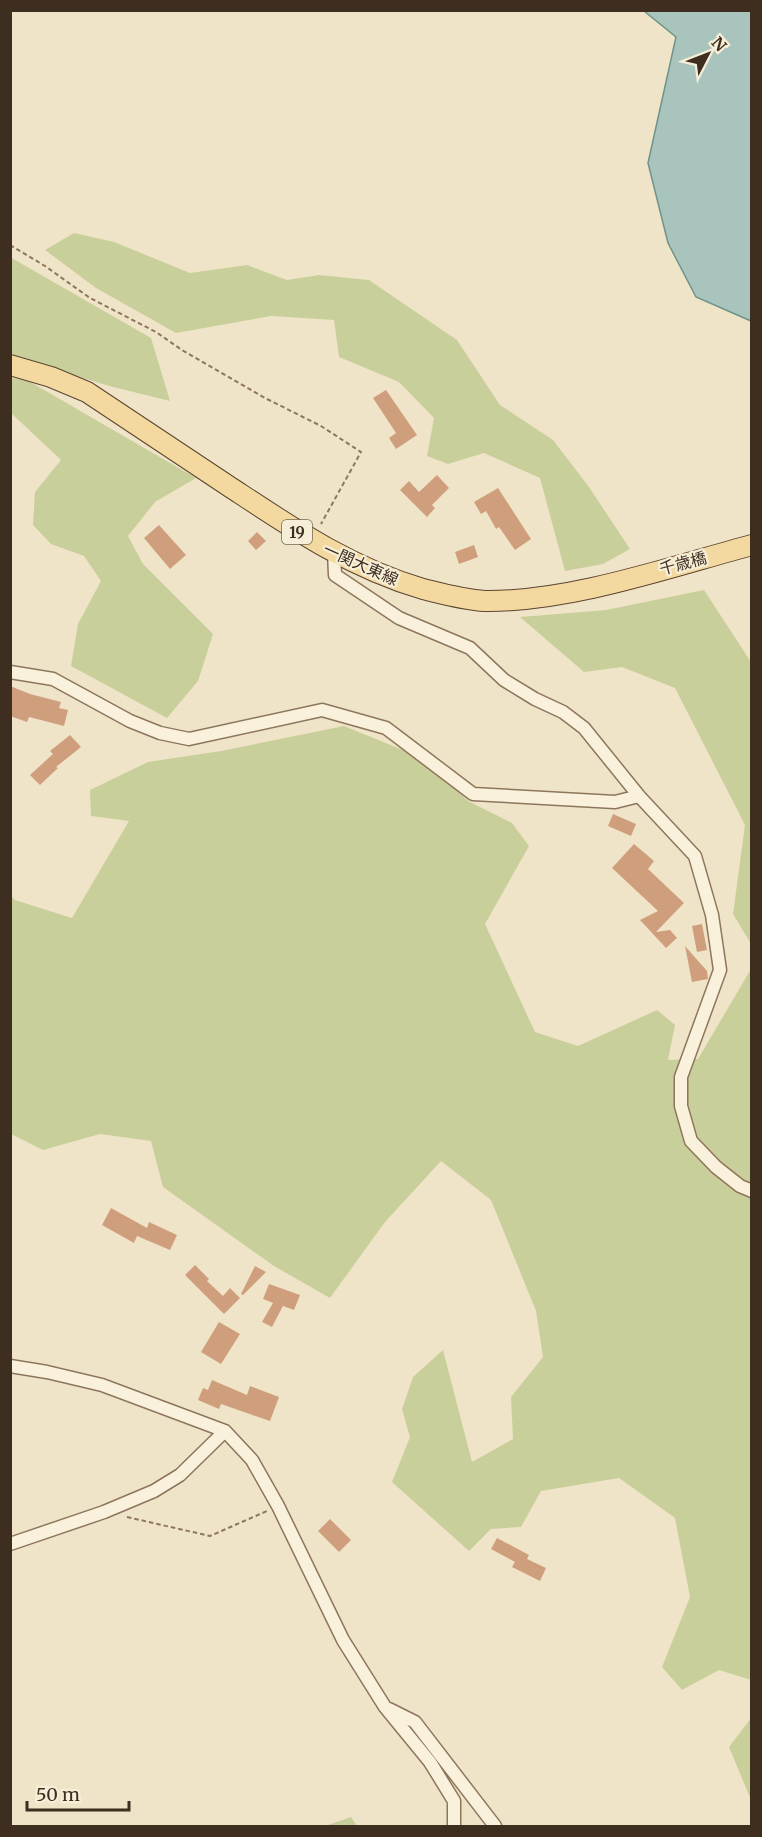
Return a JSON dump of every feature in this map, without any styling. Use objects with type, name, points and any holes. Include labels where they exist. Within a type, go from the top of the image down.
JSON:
[{"type":"main road","name":"一関大東線","points":[[10,365],[51,377],[87,392],[311,541],[392,580],[441,594],[484,601],[528,599],[615,582]]},
{"type":"main road","name":"千歳橋","points":[[615,582],[752,544]]},
{"type":"street","points":[[334,552],[335,575],[358,592],[399,618],[470,648],[504,680],[535,699],[563,712],[584,728],[639,796],[695,856],[712,915],[720,970],[681,1077],[681,1106],[692,1141],[716,1167],[740,1186],[752,1191]]},
{"type":"street","points":[[10,672],[53,679],[130,721],[160,733],[189,739],[322,711],[386,728],[473,794],[615,802],[639,796]]},
{"type":"street","points":[[10,1366],[102,1385],[225,1431],[252,1460],[278,1506],[343,1640],[385,1707],[430,1762],[454,1801],[454,1827]]},
{"type":"street","points":[[10,1544],[104,1512],[154,1491],[180,1475],[225,1431]]},
{"type":"street","points":[[385,1707],[415,1722],[495,1827]]},
{"type":"path","points":[[10,245],[90,297],[156,332],[182,350],[265,398],[321,426],[361,452],[311,541]]},
{"type":"path","points":[[104,1512],[210,1536],[278,1506]]},
{"type":"green space","points":[[74,233],[114,242],[190,273],[247,265],[287,280],[319,275],[369,280],[457,340],[500,405],[553,440],[589,487],[630,549],[603,564],[565,571],[540,478],[484,453],[448,464],[427,456],[434,418],[399,382],[339,357],[334,320],[271,316],[176,333],[96,288],[45,250]]},
{"type":"green space","points":[[10,257],[151,338],[170,401],[11,357]]},
{"type":"green space","points":[[11,378],[27,380],[196,478],[155,502],[128,536],[143,564],[213,634],[198,681],[167,718],[71,666],[78,624],[101,581],[84,556],[51,544],[33,525],[35,492],[61,460],[11,413]]},
{"type":"green space","points":[[704,590],[751,662],[751,944],[733,914],[745,825],[675,688],[622,667],[584,672],[520,617],[606,610]]},
{"type":"green space","points":[[344,726],[420,757],[468,801],[512,823],[529,846],[485,924],[535,1032],[578,1046],[657,1010],[675,1025],[668,1060],[698,1059],[751,969],[751,1680],[719,1670],[682,1690],[662,1667],[690,1597],[675,1518],[619,1478],[541,1491],[521,1527],[491,1529],[469,1551],[392,1482],[410,1437],[402,1409],[413,1377],[443,1350],[472,1462],[513,1439],[511,1397],[543,1357],[536,1311],[491,1200],[441,1161],[385,1222],[330,1298],[274,1266],[163,1187],[151,1141],[100,1134],[43,1150],[11,1134],[10,895],[15,900],[72,918],[129,821],[91,816],[90,790],[148,762],[221,751]]},
{"type":"green space","points":[[751,1718],[751,1800],[729,1747]]},
{"type":"green space","points":[[351,1817],[357,1826],[325,1826]]},
{"type":"water","points":[[644,11],[751,11],[751,321],[696,297],[668,243],[648,163],[676,37]]},
{"type":"building","points":[[386,390],[417,435],[396,449],[389,438],[396,433],[373,398]]},
{"type":"building","points":[[437,475],[449,488],[432,505],[435,508],[427,517],[400,490],[409,481],[419,492]]},
{"type":"building","points":[[498,488],[531,539],[515,550],[499,527],[496,529],[486,511],[481,514],[474,502]]},
{"type":"building","points":[[159,525],[186,555],[170,569],[144,538]]},
{"type":"building","points":[[257,532],[266,541],[256,550],[248,541]]},
{"type":"building","points":[[474,545],[478,557],[459,564],[455,552]]},
{"type":"building","points":[[10,686],[61,702],[59,708],[68,710],[64,726],[29,717],[27,722],[10,716]]},
{"type":"building","points":[[70,735],[81,747],[56,767],[58,768],[40,785],[30,775],[53,754],[50,751]]},
{"type":"building","points":[[613,814],[636,824],[631,836],[608,826]]},
{"type":"building","points":[[634,844],[654,861],[648,869],[684,903],[656,932],[670,930],[677,938],[666,948],[640,920],[658,911],[612,868]]},
{"type":"building","points":[[702,924],[707,950],[697,952],[692,926]]},
{"type":"building","points":[[685,946],[707,971],[708,979],[692,982]]},
{"type":"building","points":[[111,1208],[147,1228],[149,1222],[177,1235],[170,1250],[137,1236],[134,1243],[102,1225]]},
{"type":"building","points":[[195,1265],[209,1279],[207,1281],[223,1296],[230,1288],[240,1298],[224,1314],[185,1275]]},
{"type":"building","points":[[255,1266],[266,1272],[243,1295],[241,1294]]},
{"type":"building","points":[[269,1284],[300,1295],[294,1310],[283,1306],[272,1327],[262,1322],[273,1303],[263,1299]]},
{"type":"building","points":[[219,1322],[240,1334],[221,1364],[201,1352]]},
{"type":"building","points":[[212,1380],[247,1395],[250,1386],[279,1397],[270,1421],[221,1404],[219,1409],[198,1400],[203,1388],[208,1390]]},
{"type":"building","points":[[330,1519],[351,1540],[339,1552],[318,1531]]},
{"type":"building","points":[[497,1538],[529,1555],[527,1559],[546,1568],[540,1581],[512,1567],[515,1562],[491,1549]]}]
